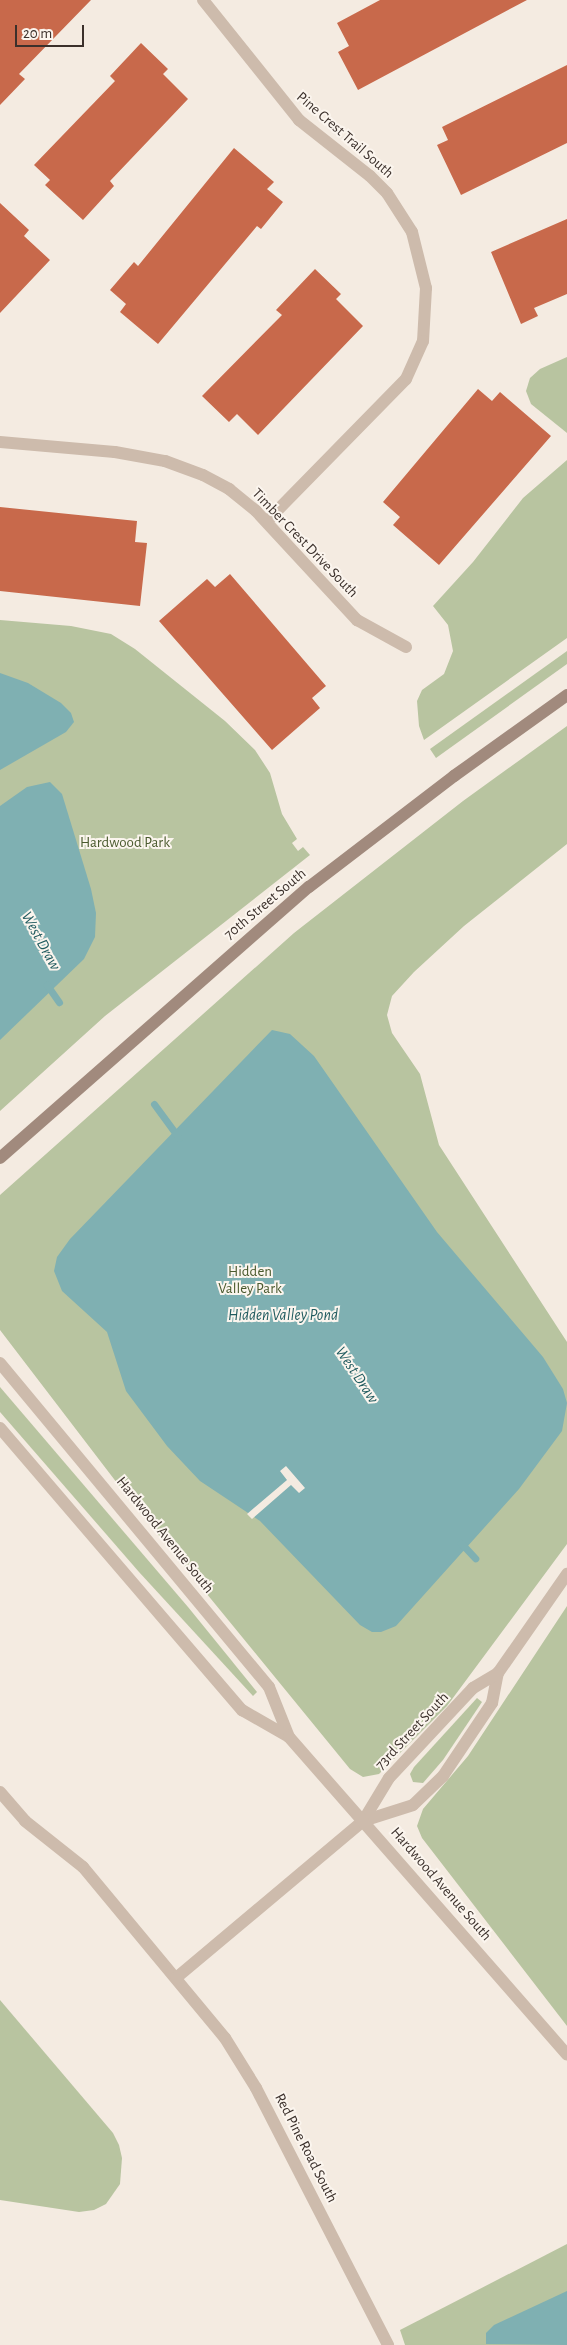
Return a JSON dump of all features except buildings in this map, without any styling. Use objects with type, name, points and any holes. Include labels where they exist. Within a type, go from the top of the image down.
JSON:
[{"type":"main road","name":"70th Street South","points":[[0,1158],[309,887],[454,776],[567,695]]},
{"type":"street","name":"Pine Crest Trail South","points":[[202,0],[292,113],[370,176],[392,200],[416,244],[426,288],[424,336],[406,380],[267,521]]},
{"type":"street","name":"Timber Crest Drive South","points":[[0,442],[85,448],[165,461],[221,484],[267,521],[350,613],[372,630],[406,648]]},
{"type":"street","name":"Hardwood Avenue South","points":[[0,1363],[269,1687],[289,1737]]},
{"type":"street","name":"Hardwood Avenue South","points":[[0,1428],[242,1710],[289,1737],[567,2055]]},
{"type":"street","name":"73rd Street South","points":[[363,1821],[413,1805],[435,1784],[492,1703],[498,1673],[567,1574]]},
{"type":"street","name":"73rd Street South","points":[[363,1821],[389,1778],[473,1688],[498,1673]]},
{"type":"street","name":"Red Pine Road South","points":[[0,1792],[25,1821],[83,1867],[176,1978],[243,2064],[388,2345]]},
{"type":"street","points":[[176,1978],[363,1821]]},
{"type":"green space","points":[[567,357],[567,433],[531,404],[526,391],[530,378],[540,369]]},
{"type":"green space","points":[[567,460],[567,638],[424,740],[419,726],[417,701],[422,690],[444,674],[453,651],[448,625],[433,606],[473,562],[523,498]]},
{"type":"green space","name":"Hardwood Park","points":[[0,620],[71,626],[111,634],[135,649],[225,721],[255,750],[270,773],[282,814],[297,839],[292,843],[298,851],[303,847],[310,855],[105,1016],[0,1111]]},
{"type":"green space","points":[[567,651],[567,664],[436,758],[430,749]]},
{"type":"green space","name":"Hidden Valley Park","points":[[567,726],[567,844],[464,926],[414,972],[392,996],[387,1015],[392,1033],[420,1074],[439,1145],[567,1342],[567,1544],[447,1706],[379,1774],[363,1777],[350,1769],[130,1500],[0,1330],[0,1195],[294,933],[463,801]]},
{"type":"green space","points":[[0,1387],[188,1607],[257,1692],[253,1696],[139,1572],[0,1412]]},
{"type":"green space","points":[[567,1606],[567,2026],[422,1838],[417,1826],[423,1809],[468,1756]]},
{"type":"green space","points":[[477,1698],[482,1702],[443,1760],[423,1783],[413,1782],[410,1774],[414,1767]]},
{"type":"green space","points":[[0,2000],[113,2133],[119,2145],[122,2158],[120,2184],[106,2204],[94,2210],[79,2212],[0,2200]]},
{"type":"green space","points":[[567,2244],[567,2345],[405,2345],[400,2330]]},
{"type":"water","points":[[0,673],[28,683],[61,703],[71,713],[74,722],[66,732],[0,770]]},
{"type":"water","points":[[50,782],[62,794],[91,889],[96,913],[95,937],[84,959],[0,1040],[0,806],[27,787]]},
{"type":"water","name":"Hidden Valley Pond","points":[[272,1030],[290,1034],[314,1056],[437,1232],[543,1357],[563,1389],[567,1403],[562,1431],[519,1489],[396,1626],[381,1632],[372,1632],[360,1625],[260,1521],[200,1481],[167,1446],[126,1391],[107,1332],[62,1291],[54,1271],[57,1257],[70,1239]]},
{"type":"water","points":[[567,2291],[567,2345],[486,2344],[486,2333],[494,2325]]},
{"type":"pier","points":[[286,1466],[305,1488],[299,1493],[291,1485],[252,1519],[247,1514],[287,1480],[280,1471]]},
{"type":"waterway","name":"West Draw","points":[[47,985],[59,1002]]},
{"type":"waterway","name":"West Draw","points":[[154,1104],[179,1138]]},
{"type":"waterway","name":"West Draw","points":[[461,1543],[475,1558]]}]
